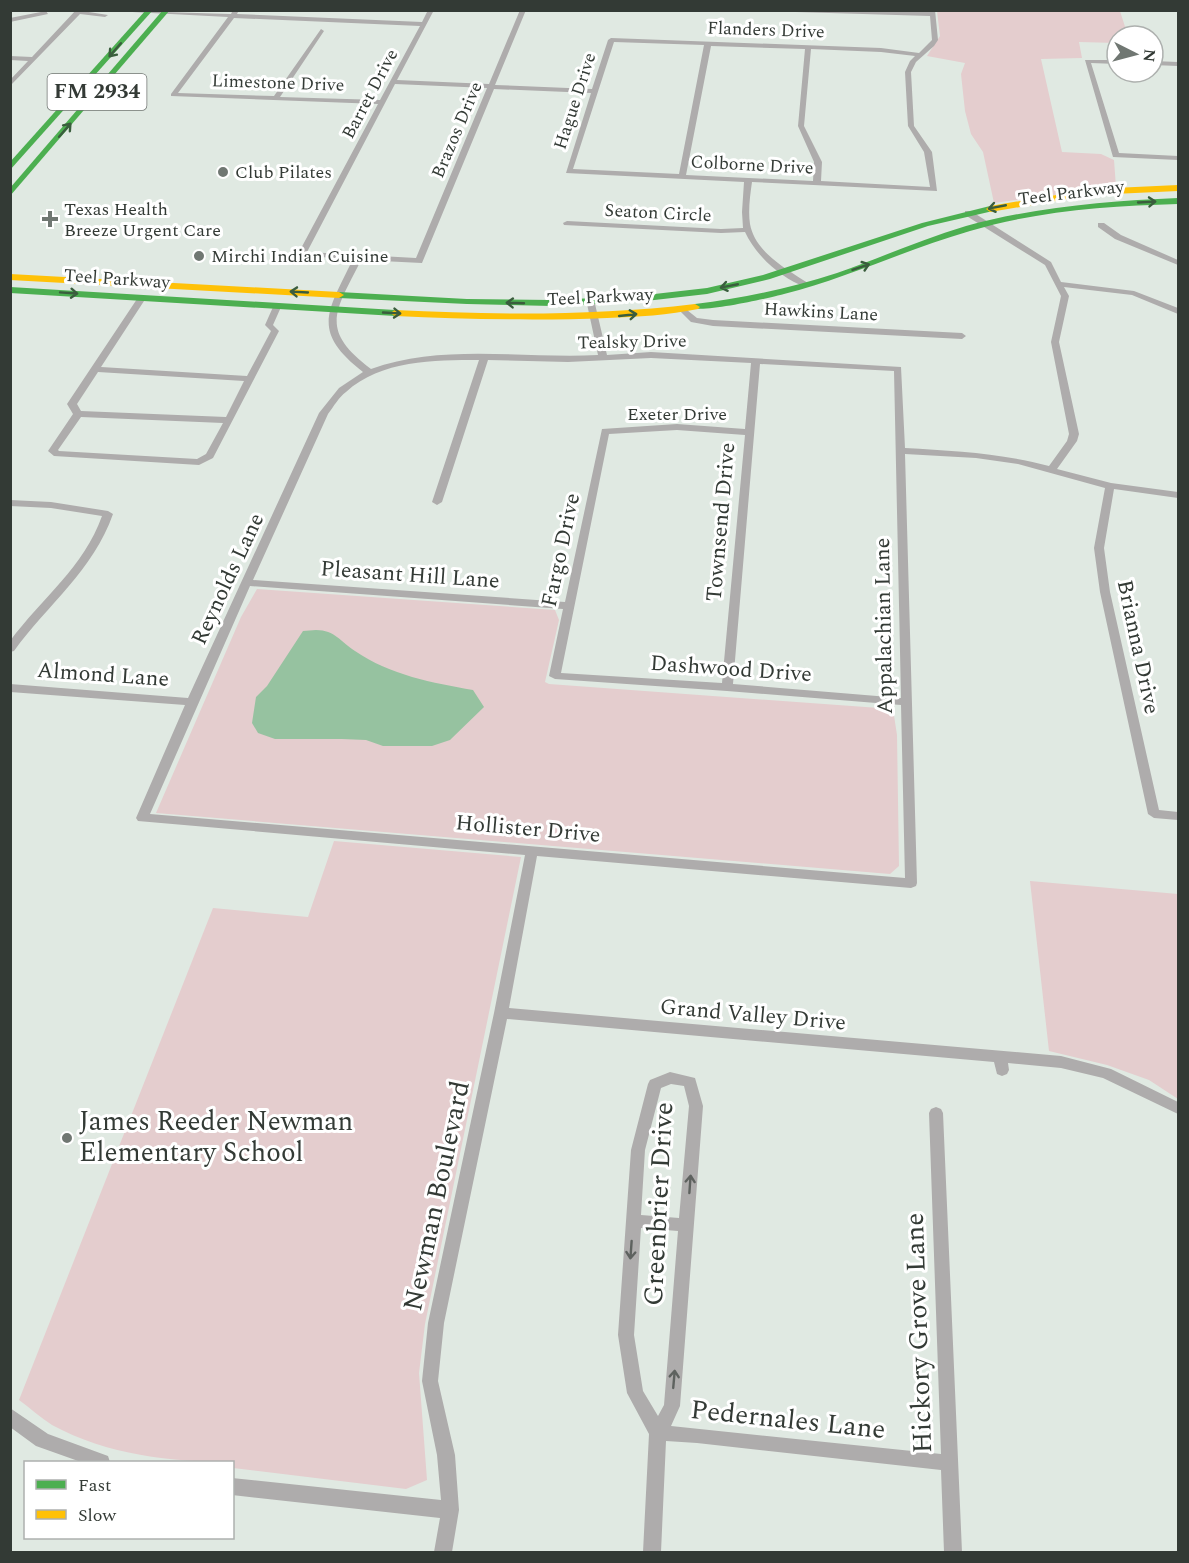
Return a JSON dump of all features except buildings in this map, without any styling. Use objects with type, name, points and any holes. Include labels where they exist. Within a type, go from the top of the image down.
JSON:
[{"type":"main road","name":"FM 2934","points":[[10,168],[156,13]]},
{"type":"main road","name":"FM 2934","points":[[10,194],[156,13]]},
{"type":"main road","points":[[10,173],[27,174]]},
{"type":"main road","name":"Teel Parkway","points":[[10,277],[466,301],[591,304],[624,302],[731,286],[786,273],[914,227],[1026,201],[1092,192],[1179,188]]},
{"type":"main road","name":"Teel Parkway","points":[[10,290],[333,310],[521,319],[594,319],[682,309],[750,298],[806,285],[883,259],[934,238],[985,224],[1054,210],[1179,201]]},
{"type":"main road","points":[[142,298],[153,284]]},
{"type":"street","points":[[10,84],[79,11],[89,10]]},
{"type":"street","points":[[97,10],[219,19],[235,14],[424,24]]},
{"type":"street","name":"Barret Drive","points":[[358,258],[302,254],[431,10]]},
{"type":"street","name":"Brazos Drive","points":[[358,258],[419,261],[523,10]]},
{"type":"street","points":[[729,10],[932,12],[935,40],[920,55]]},
{"type":"street","points":[[79,11],[86,15],[156,13]]},
{"type":"street","points":[[10,20],[46,13]]},
{"type":"street","name":"Limestone Drive","points":[[235,14],[173,94],[382,102]]},
{"type":"street","points":[[276,98],[321,31]]},
{"type":"street","name":"Flanders Drive","points":[[610,40],[881,50],[920,55]]},
{"type":"street","name":"Hague Drive","points":[[569,171],[610,40]]},
{"type":"street","points":[[682,176],[708,43]]},
{"type":"street","points":[[808,47],[801,126],[818,162],[817,183]]},
{"type":"street","name":"Colborne Drive","points":[[569,171],[934,189],[928,152],[911,126],[908,72],[913,61],[920,55]]},
{"type":"street","points":[[10,58],[34,58]]},
{"type":"street","points":[[1105,62],[1087,61],[1116,156],[1179,158]]},
{"type":"street","points":[[393,82],[594,91]]},
{"type":"street","points":[[748,180],[746,214],[748,230],[753,241],[769,259],[806,285]]},
{"type":"street","points":[[968,213],[1048,264],[1065,296],[1055,328],[1055,342],[1074,434],[1072,441],[1052,469]]},
{"type":"street","name":"Seaton Circle","points":[[567,223],[721,231],[748,230]]},
{"type":"street","points":[[1101,225],[1118,237],[1179,263]]},
{"type":"street","points":[[358,258],[333,310],[331,325],[334,341],[353,362],[370,373]]},
{"type":"street","points":[[1060,284],[1134,293],[1179,311]]},
{"type":"street","points":[[78,414],[72,404],[142,298]]},
{"type":"street","points":[[591,304],[603,358]]},
{"type":"street","points":[[78,414],[53,451],[57,454],[200,462],[210,456],[275,331],[269,325],[276,307]]},
{"type":"street","name":"Hawkins Lane","points":[[682,309],[694,320],[713,323],[962,336]]},
{"type":"street","name":"Tealsky Drive","points":[[370,373],[407,361],[452,357],[603,358],[651,355],[897,369]]},
{"type":"street","points":[[437,502],[484,358]]},
{"type":"street","name":"Townsend Drive","points":[[727,687],[756,360]]},
{"type":"street","points":[[95,369],[249,379]]},
{"type":"street","name":"Appalachian Lane","points":[[897,369],[911,883]]},
{"type":"street","name":"Reynolds Lane","points":[[142,818],[192,702],[332,400],[344,388],[370,373]]},
{"type":"street","points":[[78,414],[228,420]]},
{"type":"street","name":"Exeter Drive","points":[[605,431],[677,426],[748,432]]},
{"type":"street","name":"Fargo Drive","points":[[555,676],[605,431]]},
{"type":"street","points":[[899,452],[976,455],[1019,461],[1110,486],[1179,495]]},
{"type":"street","name":"Brianna Drive","points":[[1110,486],[1099,548],[1105,592],[1154,814],[1179,816]]},
{"type":"street","points":[[10,503],[51,505],[108,514],[103,530],[86,561],[25,628],[10,649]]},
{"type":"street","name":"Pleasant Hill Lane","points":[[248,583],[569,606]]},
{"type":"street","name":"Dashwood Drive","points":[[555,676],[905,702]]},
{"type":"street","name":"Almond Lane","points":[[10,688],[192,702]]},
{"type":"street","name":"Hollister Drive","points":[[142,818],[911,883]]},
{"type":"street","name":"Newman Boulevard","points":[[443,1552],[450,1510],[446,1455],[430,1380],[436,1323],[501,1013],[532,850]]},
{"type":"street","name":"Grand Valley Drive","points":[[501,1013],[1001,1064],[1061,1062],[1106,1072],[1179,1108]]},
{"type":"street","name":"Greenbrier Drive","points":[[652,1552],[658,1433],[672,1407],[696,1106],[690,1082],[670,1078],[655,1084],[638,1150],[626,1335],[635,1393],[658,1433]]},
{"type":"street","name":"Hickory Grove Lane","points":[[936,1113],[953,1552]]},
{"type":"street","points":[[633,1221],[687,1225]]},
{"type":"street","points":[[10,1416],[42,1440],[99,1461]]},
{"type":"street","name":"Pedernales Lane","points":[[658,1433],[708,1436],[949,1463]]},
{"type":"street","points":[[234,1486],[450,1510]]},
{"type":"shaded area","points":[[937,11],[1120,11],[1124,24],[1105,24],[1105,43],[1079,42],[1082,58],[1041,59],[1062,152],[1101,154],[1114,160],[1116,187],[994,203],[983,152],[971,134],[965,111],[961,74],[965,63],[927,56],[940,36]]},
{"type":"shaded area","points":[[257,589],[555,610],[559,620],[545,682],[549,684],[893,709],[897,735],[899,866],[890,874],[156,813],[241,617]]},
{"type":"shaded area","points":[[316,630],[333,634],[368,659],[397,672],[427,681],[473,690],[484,707],[450,740],[432,746],[383,746],[366,740],[275,739],[258,733],[252,723],[256,697],[267,686],[303,631]]},
{"type":"shaded area","points":[[334,841],[521,857],[425,1324],[419,1373],[427,1480],[406,1489],[234,1468],[234,1461],[163,1458],[117,1450],[52,1425],[19,1400],[213,908],[308,917]]},
{"type":"shaded area","points":[[1030,881],[1178,894],[1178,1099],[1149,1080],[1107,1065],[1049,1051]]},
{"type":"traffic: fast","points":[[10,168],[150,10]]},
{"type":"traffic: fast","points":[[10,194],[167,10]]},
{"type":"traffic: fast","points":[[695,307],[758,297],[805,286],[951,234],[996,221],[1073,208],[1178,201]]},
{"type":"traffic: fast","points":[[339,295],[467,302],[552,303],[637,299],[707,291],[766,277],[925,224],[990,209]]},
{"type":"traffic: fast","points":[[10,290],[395,313]]},
{"type":"traffic: slow","points":[[990,209],[1092,192],[1178,188]]},
{"type":"traffic: slow","points":[[10,277],[339,295]]},
{"type":"traffic: slow","points":[[395,313],[545,317],[620,315],[695,307]]},
{"type":"place","name":"Club Pilates","points":[[223,172]]},
{"type":"place","name":"Texas Health Breeze Urgent Care","points":[[50,219]]},
{"type":"place","name":"Mirchi Indian Cuisine","points":[[199,256]]},
{"type":"place","name":"James Reeder Newman Elementary School","points":[[67,1138]]}]
